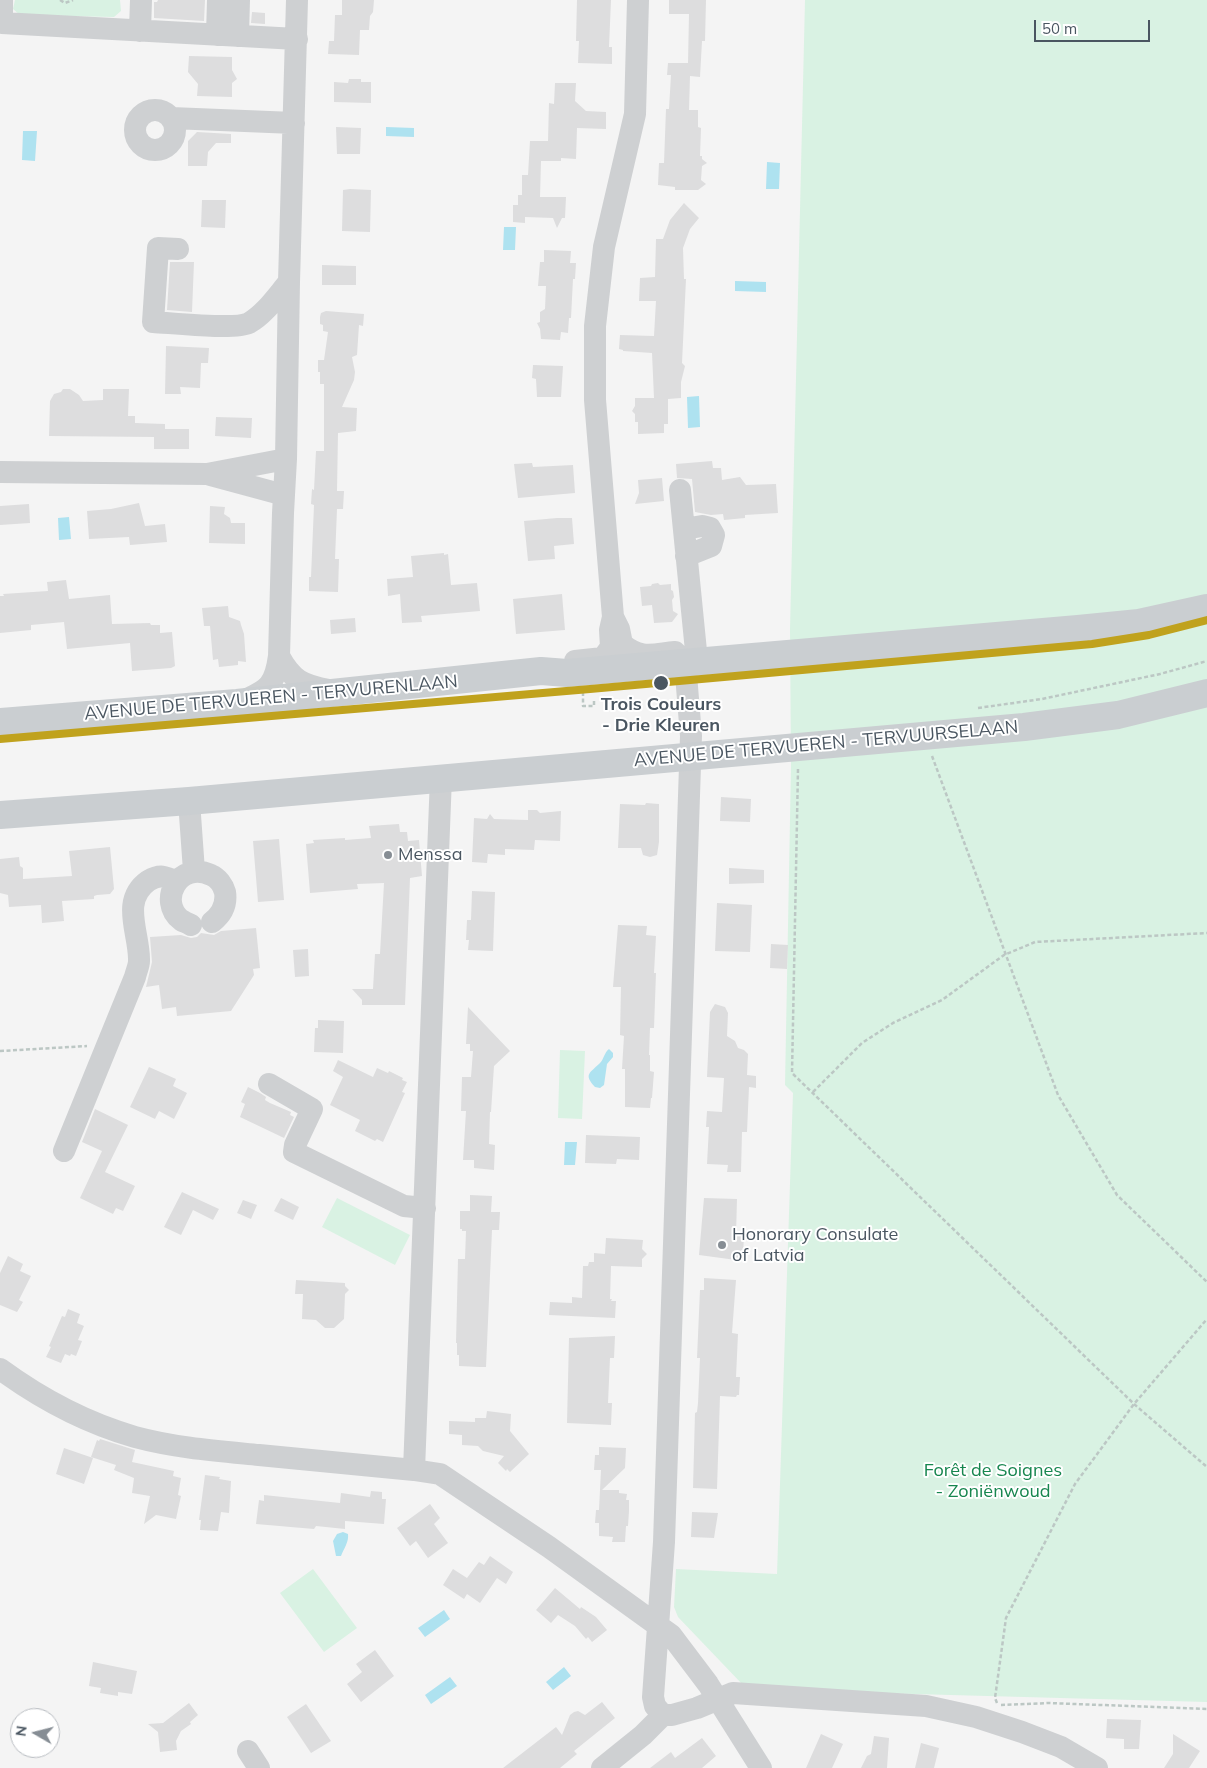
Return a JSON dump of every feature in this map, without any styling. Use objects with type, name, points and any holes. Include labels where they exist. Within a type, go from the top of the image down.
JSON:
[{"type":"main road","points":[[541,671],[567,673],[1087,628],[1139,622],[1207,608]]},
{"type":"main road","name":"AVENUE DE TERVUEREN - TERVURENLAAN","points":[[0,722],[237,703],[541,671]]},
{"type":"main road","name":"AVENUE DE TERVUEREN - TERVUURSELAAN","points":[[442,777],[1024,727],[1118,714],[1207,692]]},
{"type":"main road","points":[[0,816],[189,801],[442,777]]},
{"type":"street","points":[[2,0],[2,23],[297,39]]},
{"type":"street","points":[[140,31],[141,0]]},
{"type":"street","points":[[218,0],[228,36]]},
{"type":"street","points":[[228,36],[239,0]]},
{"type":"street","points":[[237,703],[262,692],[272,683],[277,671],[279,656],[286,459],[297,0]]},
{"type":"street","points":[[541,671],[566,662],[604,658],[611,647],[610,630],[613,617],[595,400],[595,326],[604,246],[635,114],[638,0]]},
{"type":"street","points":[[171,118],[294,124]]},
{"type":"street","points":[[178,249],[158,248],[153,322],[235,326],[248,324],[265,310],[289,282]]},
{"type":"street","points":[[0,472],[207,474],[286,459]]},
{"type":"street","points":[[207,474],[284,495]]},
{"type":"street","points":[[664,1715],[655,1706],[653,1697],[664,1542],[692,736],[686,556],[680,490]]},
{"type":"street","points":[[684,530],[702,526],[710,528],[714,535],[711,546],[686,556]]},
{"type":"street","points":[[613,617],[619,629],[622,644],[630,651],[641,655],[675,652],[691,662]]},
{"type":"street","points":[[279,656],[290,674],[300,682],[310,687],[342,692]]},
{"type":"street","points":[[414,1470],[442,777]]},
{"type":"street","points":[[64,1151],[135,977],[139,962],[133,900],[139,889],[158,876],[186,876],[204,872],[216,877],[222,885],[225,894],[224,906],[219,916],[201,924],[181,920],[171,903],[172,892],[186,876],[189,801]]},
{"type":"street","points":[[269,1084],[312,1110],[294,1145],[294,1152],[404,1206],[425,1208]]},
{"type":"street","points":[[0,1369],[26,1388],[56,1405],[90,1421],[135,1437],[189,1448],[440,1474],[549,1547],[671,1635],[718,1699],[761,1768]]},
{"type":"street","points":[[602,1768],[643,1735],[664,1715],[672,1715],[697,1708],[733,1693],[926,1706],[976,1717],[1022,1732],[1061,1747],[1097,1768]]},
{"type":"path","points":[[60,0],[65,3],[73,0]]},
{"type":"path","points":[[973,709],[1042,699],[1160,674],[1207,661]]},
{"type":"path","points":[[582,685],[584,706],[594,706],[594,700]]},
{"type":"path","points":[[925,736],[1004,955],[1058,1095],[1117,1195],[1207,1282]]},
{"type":"path","points":[[799,747],[792,1073],[1134,1404],[1207,1467]]},
{"type":"path","points":[[813,1092],[862,1043],[893,1023],[942,1000],[1004,955],[1035,942],[1207,933]]},
{"type":"path","points":[[0,1052],[88,1046],[106,1047]]},
{"type":"path","points":[[1207,1319],[1134,1404],[1075,1484],[1006,1618],[995,1698],[997,1705],[1050,1703],[1207,1710]]},
{"type":"green space","points":[[15,0],[120,0],[121,11],[114,17],[20,15],[13,9]]},
{"type":"green space","name":"Forêt de Soignes - Zoniënwoud","points":[[805,0],[1207,0],[1207,1702],[804,1691],[742,1684],[678,1617],[674,1607],[676,1569],[777,1574],[793,1093],[785,1085],[791,766],[790,629]]},
{"type":"green space","points":[[560,1050],[585,1051],[582,1119],[558,1118]]},
{"type":"green space","points":[[337,1198],[410,1235],[395,1265],[322,1227]]},
{"type":"green space","points":[[313,1569],[357,1628],[324,1652],[280,1593]]},
{"type":"water","points":[[386,127],[414,128],[414,137],[386,136]]},
{"type":"water","points":[[23,131],[37,131],[35,161],[22,160]]},
{"type":"water","points":[[767,162],[780,163],[779,189],[766,189]]},
{"type":"water","points":[[504,227],[516,227],[515,250],[503,250]]},
{"type":"water","points":[[735,281],[766,282],[766,292],[735,291]]},
{"type":"water","points":[[699,396],[700,427],[688,428],[687,397]]},
{"type":"water","points":[[69,517],[71,539],[59,540],[58,518]]},
{"type":"water","points":[[609,1049],[613,1053],[613,1057],[607,1064],[604,1085],[600,1088],[595,1087],[589,1079],[589,1074]]},
{"type":"water","points":[[565,1142],[577,1142],[575,1165],[564,1165]]},
{"type":"water","points":[[343,1532],[348,1534],[347,1542],[341,1556],[336,1556],[333,1541],[337,1534]]},
{"type":"water","points":[[444,1610],[450,1619],[425,1637],[418,1628]]},
{"type":"water","points":[[564,1667],[571,1676],[553,1690],[546,1682]]},
{"type":"water","points":[[450,1677],[457,1686],[431,1704],[425,1695]]},
{"type":"building","points":[[158,0],[205,0],[204,21],[154,18],[154,2]]},
{"type":"building","points":[[342,0],[374,0],[369,30],[360,30],[359,55],[328,54],[329,41],[334,41],[335,15],[342,15]]},
{"type":"building","points":[[577,0],[611,0],[609,47],[612,47],[612,64],[578,63],[579,41],[576,41]]},
{"type":"building","points":[[669,0],[706,0],[705,41],[702,41],[700,77],[690,76],[689,110],[698,110],[698,127],[701,128],[700,156],[707,163],[702,166],[701,180],[706,184],[698,190],[675,190],[675,187],[658,185],[659,163],[664,163],[666,109],[669,109],[671,75],[667,75],[668,63],[688,63],[689,14],[669,14]]},
{"type":"building","points":[[252,12],[265,13],[265,24],[251,23]]},
{"type":"building","points":[[189,56],[232,57],[232,70],[237,79],[232,83],[232,97],[197,96],[198,84],[188,72]]},
{"type":"building","points":[[349,79],[361,79],[361,82],[371,82],[371,103],[334,102],[334,82],[348,83]]},
{"type":"building","points":[[555,83],[576,83],[575,101],[586,111],[606,112],[606,129],[577,128],[576,159],[561,158],[561,161],[541,161],[540,197],[566,197],[565,218],[562,218],[557,228],[553,218],[525,217],[525,223],[513,222],[513,205],[518,205],[518,195],[522,195],[522,175],[528,175],[530,141],[548,141],[549,103],[554,104]]},
{"type":"building","points":[[336,127],[361,128],[360,154],[337,154]]},
{"type":"building","points":[[197,132],[231,134],[231,143],[216,143],[208,152],[207,166],[188,166],[188,141]]},
{"type":"building","points":[[343,190],[371,190],[370,232],[342,231]]},
{"type":"building","points":[[202,200],[226,200],[225,228],[201,227]]},
{"type":"building","points":[[684,203],[699,218],[690,229],[683,248],[684,279],[686,279],[682,363],[685,366],[681,382],[681,398],[668,399],[668,424],[664,424],[664,433],[638,434],[638,422],[635,422],[635,414],[632,411],[635,406],[635,398],[654,398],[652,353],[623,351],[619,349],[620,335],[654,336],[656,301],[639,301],[640,278],[655,277],[656,239],[663,239],[670,220]]},
{"type":"building","points":[[544,250],[571,251],[570,263],[576,263],[568,333],[561,332],[560,340],[541,339],[537,323],[540,322],[540,312],[545,309],[546,286],[538,286],[540,262],[544,262]]},
{"type":"building","points":[[170,262],[194,262],[192,312],[167,310]]},
{"type":"building","points":[[322,265],[356,266],[356,285],[322,285]]},
{"type":"building","points":[[326,311],[364,314],[363,326],[359,325],[357,355],[352,357],[355,372],[354,380],[342,407],[357,408],[356,431],[338,433],[337,491],[344,491],[343,509],[337,509],[335,559],[339,559],[338,592],[309,591],[314,505],[311,504],[312,489],[314,490],[316,451],[324,451],[324,384],[320,384],[318,360],[324,360],[328,332],[323,331],[320,317],[321,313]]},
{"type":"building","points":[[166,346],[209,348],[208,363],[201,363],[200,388],[180,387],[181,394],[165,394]]},
{"type":"building","points":[[533,365],[563,366],[561,397],[537,397],[536,379],[532,378]]},
{"type":"building","points":[[63,389],[70,389],[79,395],[83,401],[103,400],[103,389],[129,389],[128,416],[135,416],[135,423],[165,424],[165,429],[189,429],[189,449],[154,449],[154,437],[49,436],[50,401],[54,394],[61,392]]},
{"type":"building","points":[[216,417],[252,418],[251,438],[215,436]]},
{"type":"building","points":[[712,461],[713,468],[721,468],[722,480],[740,477],[746,485],[776,484],[778,513],[745,515],[745,518],[724,520],[723,514],[711,515],[695,512],[692,479],[677,478],[676,464]]},
{"type":"building","points":[[532,463],[533,467],[573,465],[575,493],[518,498],[514,464]]},
{"type":"building","points":[[662,478],[664,501],[635,504],[639,493],[638,480]]},
{"type":"building","points":[[139,503],[145,526],[165,524],[167,542],[130,545],[129,537],[89,539],[87,511],[111,509]]},
{"type":"building","points":[[29,504],[30,523],[0,525],[0,506]]},
{"type":"building","points":[[210,506],[225,507],[224,514],[230,518],[231,523],[245,523],[245,544],[209,543]]},
{"type":"building","points":[[572,518],[574,544],[554,546],[555,559],[528,561],[524,521]]},
{"type":"building","points":[[444,553],[444,555],[448,554],[451,585],[477,583],[480,611],[421,616],[422,622],[402,623],[400,594],[388,596],[387,579],[413,577],[411,556]]},
{"type":"building","points":[[66,580],[69,599],[110,595],[112,624],[150,623],[151,625],[160,625],[160,633],[172,632],[175,666],[171,668],[132,671],[130,643],[67,649],[64,622],[31,625],[31,630],[0,633],[0,596],[4,596],[3,594],[48,591],[47,582]]},
{"type":"building","points":[[658,583],[660,585],[671,584],[674,597],[672,600],[673,611],[678,614],[672,622],[654,623],[652,605],[642,606],[640,587]]},
{"type":"building","points":[[562,594],[565,630],[516,634],[513,599]]},
{"type":"building","points":[[228,606],[229,617],[240,621],[244,634],[246,662],[238,661],[238,665],[219,667],[218,659],[213,660],[210,626],[204,626],[202,608]]},
{"type":"building","points":[[355,618],[356,632],[331,634],[330,620]]},
{"type":"building","points":[[721,797],[751,799],[750,822],[720,821]]},
{"type":"building","points":[[646,803],[659,804],[657,855],[650,857],[643,855],[641,848],[618,848],[620,804],[645,805]]},
{"type":"building","points":[[528,810],[537,810],[540,813],[561,811],[560,841],[535,840],[534,850],[505,849],[505,855],[488,854],[487,863],[472,862],[474,818],[487,819],[490,814],[494,819],[528,820]]},
{"type":"building","points":[[399,824],[400,832],[407,832],[408,841],[419,840],[422,876],[410,878],[405,1005],[362,1005],[362,1000],[352,989],[373,989],[375,954],[380,954],[384,883],[357,884],[358,889],[310,893],[306,844],[314,843],[313,840],[371,838],[369,826]]},
{"type":"building","points":[[279,839],[284,900],[258,902],[253,841]]},
{"type":"building","points":[[110,847],[114,889],[110,894],[94,896],[94,899],[62,901],[64,921],[42,923],[41,905],[9,907],[8,895],[0,893],[0,859],[19,857],[20,866],[23,868],[23,879],[72,876],[69,851]]},
{"type":"building","points":[[729,868],[764,870],[764,883],[729,884]]},
{"type":"building","points":[[472,891],[495,892],[493,951],[468,950],[469,940],[466,940],[467,920],[471,920]]},
{"type":"building","points":[[717,903],[752,905],[750,952],[715,951]]},
{"type":"building","points":[[618,925],[647,926],[646,935],[656,936],[654,1028],[650,1028],[649,1055],[650,1071],[654,1072],[650,1108],[625,1107],[625,1069],[622,1069],[624,1036],[620,1035],[621,987],[613,987]]},
{"type":"building","points":[[256,928],[260,968],[253,969],[254,975],[231,1011],[177,1016],[176,1007],[162,1009],[159,985],[146,987],[152,962],[150,937],[181,935],[191,938],[197,937],[201,933],[214,935],[221,931]]},
{"type":"building","points":[[771,944],[788,945],[787,969],[770,968]]},
{"type":"building","points":[[308,949],[309,976],[295,977],[293,950]]},
{"type":"building","points":[[715,1004],[725,1007],[728,1013],[727,1036],[735,1041],[738,1048],[748,1054],[747,1075],[756,1076],[756,1088],[749,1087],[747,1132],[742,1132],[741,1172],[727,1172],[728,1165],[707,1164],[709,1127],[706,1127],[707,1111],[722,1112],[724,1078],[707,1077],[710,1012]]},
{"type":"building","points":[[468,1007],[510,1051],[494,1066],[489,1144],[495,1145],[494,1170],[474,1168],[474,1160],[463,1160],[466,1111],[461,1111],[462,1077],[471,1077],[473,1051],[470,1051],[470,1044],[466,1044]]},
{"type":"building","points":[[318,1020],[344,1021],[343,1053],[314,1052],[315,1028],[318,1028]]},
{"type":"building","points":[[338,1060],[373,1077],[377,1068],[388,1073],[389,1071],[407,1082],[402,1092],[405,1093],[383,1142],[377,1139],[375,1141],[355,1131],[360,1120],[330,1105],[343,1077],[333,1071]]},
{"type":"building","points":[[149,1067],[176,1079],[173,1086],[187,1093],[174,1119],[159,1111],[155,1119],[130,1107]]},
{"type":"building","points":[[248,1087],[266,1097],[265,1100],[270,1103],[291,1112],[290,1115],[294,1117],[284,1138],[240,1117],[245,1104],[241,1102]]},
{"type":"building","points":[[95,1109],[128,1125],[105,1172],[135,1186],[123,1211],[116,1208],[113,1214],[80,1198],[102,1151],[82,1142]]},
{"type":"building","points":[[586,1135],[640,1137],[639,1160],[617,1159],[616,1164],[585,1163]]},
{"type":"building","points":[[182,1192],[219,1209],[213,1220],[193,1210],[181,1235],[164,1227]]},
{"type":"building","points":[[470,1195],[492,1196],[491,1212],[500,1212],[499,1230],[492,1230],[486,1367],[459,1366],[459,1355],[457,1355],[458,1259],[465,1259],[466,1231],[460,1229],[460,1211],[470,1211]]},
{"type":"building","points":[[281,1198],[299,1207],[293,1220],[274,1211]]},
{"type":"building","points":[[704,1198],[737,1199],[736,1235],[744,1235],[743,1256],[736,1260],[699,1255]]},
{"type":"building","points":[[243,1200],[257,1205],[251,1219],[237,1213]]},
{"type":"building","points":[[606,1238],[643,1240],[642,1249],[647,1254],[642,1259],[642,1267],[611,1266],[610,1299],[612,1299],[611,1301],[616,1301],[615,1318],[549,1315],[550,1302],[572,1303],[572,1297],[582,1298],[583,1266],[588,1266],[589,1262],[594,1262],[594,1253],[605,1254]]},
{"type":"building","points":[[8,1256],[23,1264],[20,1271],[31,1276],[19,1300],[23,1302],[17,1312],[0,1305],[0,1273]]},
{"type":"building","points":[[704,1278],[736,1280],[732,1333],[738,1334],[736,1377],[740,1377],[739,1395],[736,1397],[720,1396],[717,1489],[693,1488],[695,1413],[697,1412],[698,1403],[700,1358],[697,1358],[700,1290],[704,1290]]},
{"type":"building","points":[[296,1280],[345,1283],[349,1290],[345,1294],[344,1319],[334,1328],[325,1328],[316,1320],[302,1319],[303,1294],[295,1294]]},
{"type":"building","points":[[68,1309],[80,1314],[77,1323],[84,1326],[78,1340],[82,1341],[76,1356],[65,1354],[61,1363],[46,1357],[62,1316],[65,1317]]},
{"type":"building","points":[[615,1336],[614,1358],[610,1358],[608,1403],[612,1403],[611,1425],[567,1423],[569,1338]]},
{"type":"building","points":[[487,1411],[511,1414],[510,1431],[529,1454],[510,1472],[507,1469],[506,1471],[498,1463],[504,1456],[483,1451],[478,1446],[462,1445],[462,1435],[449,1434],[449,1421],[475,1422],[475,1418],[486,1418]]},
{"type":"building","points":[[100,1439],[135,1450],[132,1462],[174,1471],[173,1476],[181,1478],[178,1495],[181,1496],[176,1519],[156,1515],[144,1524],[150,1496],[132,1493],[134,1478],[114,1470],[116,1465],[91,1457],[97,1440],[99,1441]]},
{"type":"building","points":[[599,1447],[626,1448],[625,1468],[602,1490],[619,1490],[619,1493],[627,1494],[626,1500],[629,1500],[629,1511],[625,1542],[612,1542],[613,1537],[599,1536],[599,1523],[595,1523],[596,1510],[599,1510],[601,1470],[594,1470],[595,1455],[599,1455]]},
{"type":"building","points":[[64,1448],[93,1458],[84,1484],[56,1474]]},
{"type":"building","points":[[205,1475],[231,1481],[229,1513],[221,1512],[218,1531],[200,1530],[201,1520],[199,1520]]},
{"type":"building","points":[[371,1491],[382,1492],[382,1499],[386,1499],[384,1524],[345,1521],[345,1529],[316,1526],[314,1529],[256,1524],[259,1500],[264,1501],[264,1495],[340,1503],[341,1493],[370,1497]]},
{"type":"building","points":[[430,1504],[440,1518],[434,1524],[448,1543],[428,1558],[416,1541],[410,1546],[397,1528]]},
{"type":"building","points":[[692,1512],[718,1513],[714,1538],[691,1537]]},
{"type":"building","points":[[490,1556],[513,1572],[506,1584],[497,1578],[480,1603],[467,1594],[464,1599],[443,1585],[453,1569],[467,1578],[479,1562],[484,1565]]},
{"type":"building","points":[[555,1588],[580,1609],[581,1607],[596,1617],[607,1630],[592,1642],[588,1637],[586,1639],[575,1626],[558,1615],[551,1623],[536,1610]]},
{"type":"building","points":[[375,1650],[394,1676],[361,1702],[347,1684],[362,1672],[356,1664]]},
{"type":"building","points":[[93,1662],[137,1671],[132,1694],[118,1692],[118,1696],[100,1693],[101,1688],[89,1686]]},
{"type":"building","points":[[602,1702],[615,1718],[574,1751],[577,1754],[560,1768],[503,1768],[556,1727],[562,1735],[570,1715],[574,1712],[578,1711],[585,1715]]},
{"type":"building","points":[[189,1703],[198,1715],[190,1722],[191,1724],[181,1731],[176,1741],[177,1750],[160,1752],[158,1732],[148,1724],[163,1723]]},
{"type":"building","points":[[306,1704],[331,1741],[311,1753],[287,1717]]},
{"type":"building","points":[[1107,1719],[1141,1720],[1139,1749],[1124,1749],[1124,1739],[1106,1738]]},
{"type":"building","points":[[821,1734],[843,1744],[832,1768],[806,1768]]},
{"type":"building","points":[[1173,1734],[1200,1751],[1189,1768],[1164,1768],[1173,1754]]},
{"type":"building","points":[[874,1736],[889,1738],[887,1768],[861,1768],[867,1756],[871,1754]]},
{"type":"building","points":[[702,1738],[716,1756],[702,1768],[650,1768],[671,1752],[675,1758]]},
{"type":"building","points":[[921,1743],[939,1748],[934,1768],[915,1768]]},
{"type":"transit line","points":[[0,739],[1092,644],[1149,635],[1207,620]]},
{"type":"place","name":"Trois Couleurs - Drie Kleuren","points":[[661,683]]},
{"type":"place","name":"Menssa","points":[[388,855]]},
{"type":"place","name":"Honorary Consulate of Latvia","points":[[722,1245]]}]
